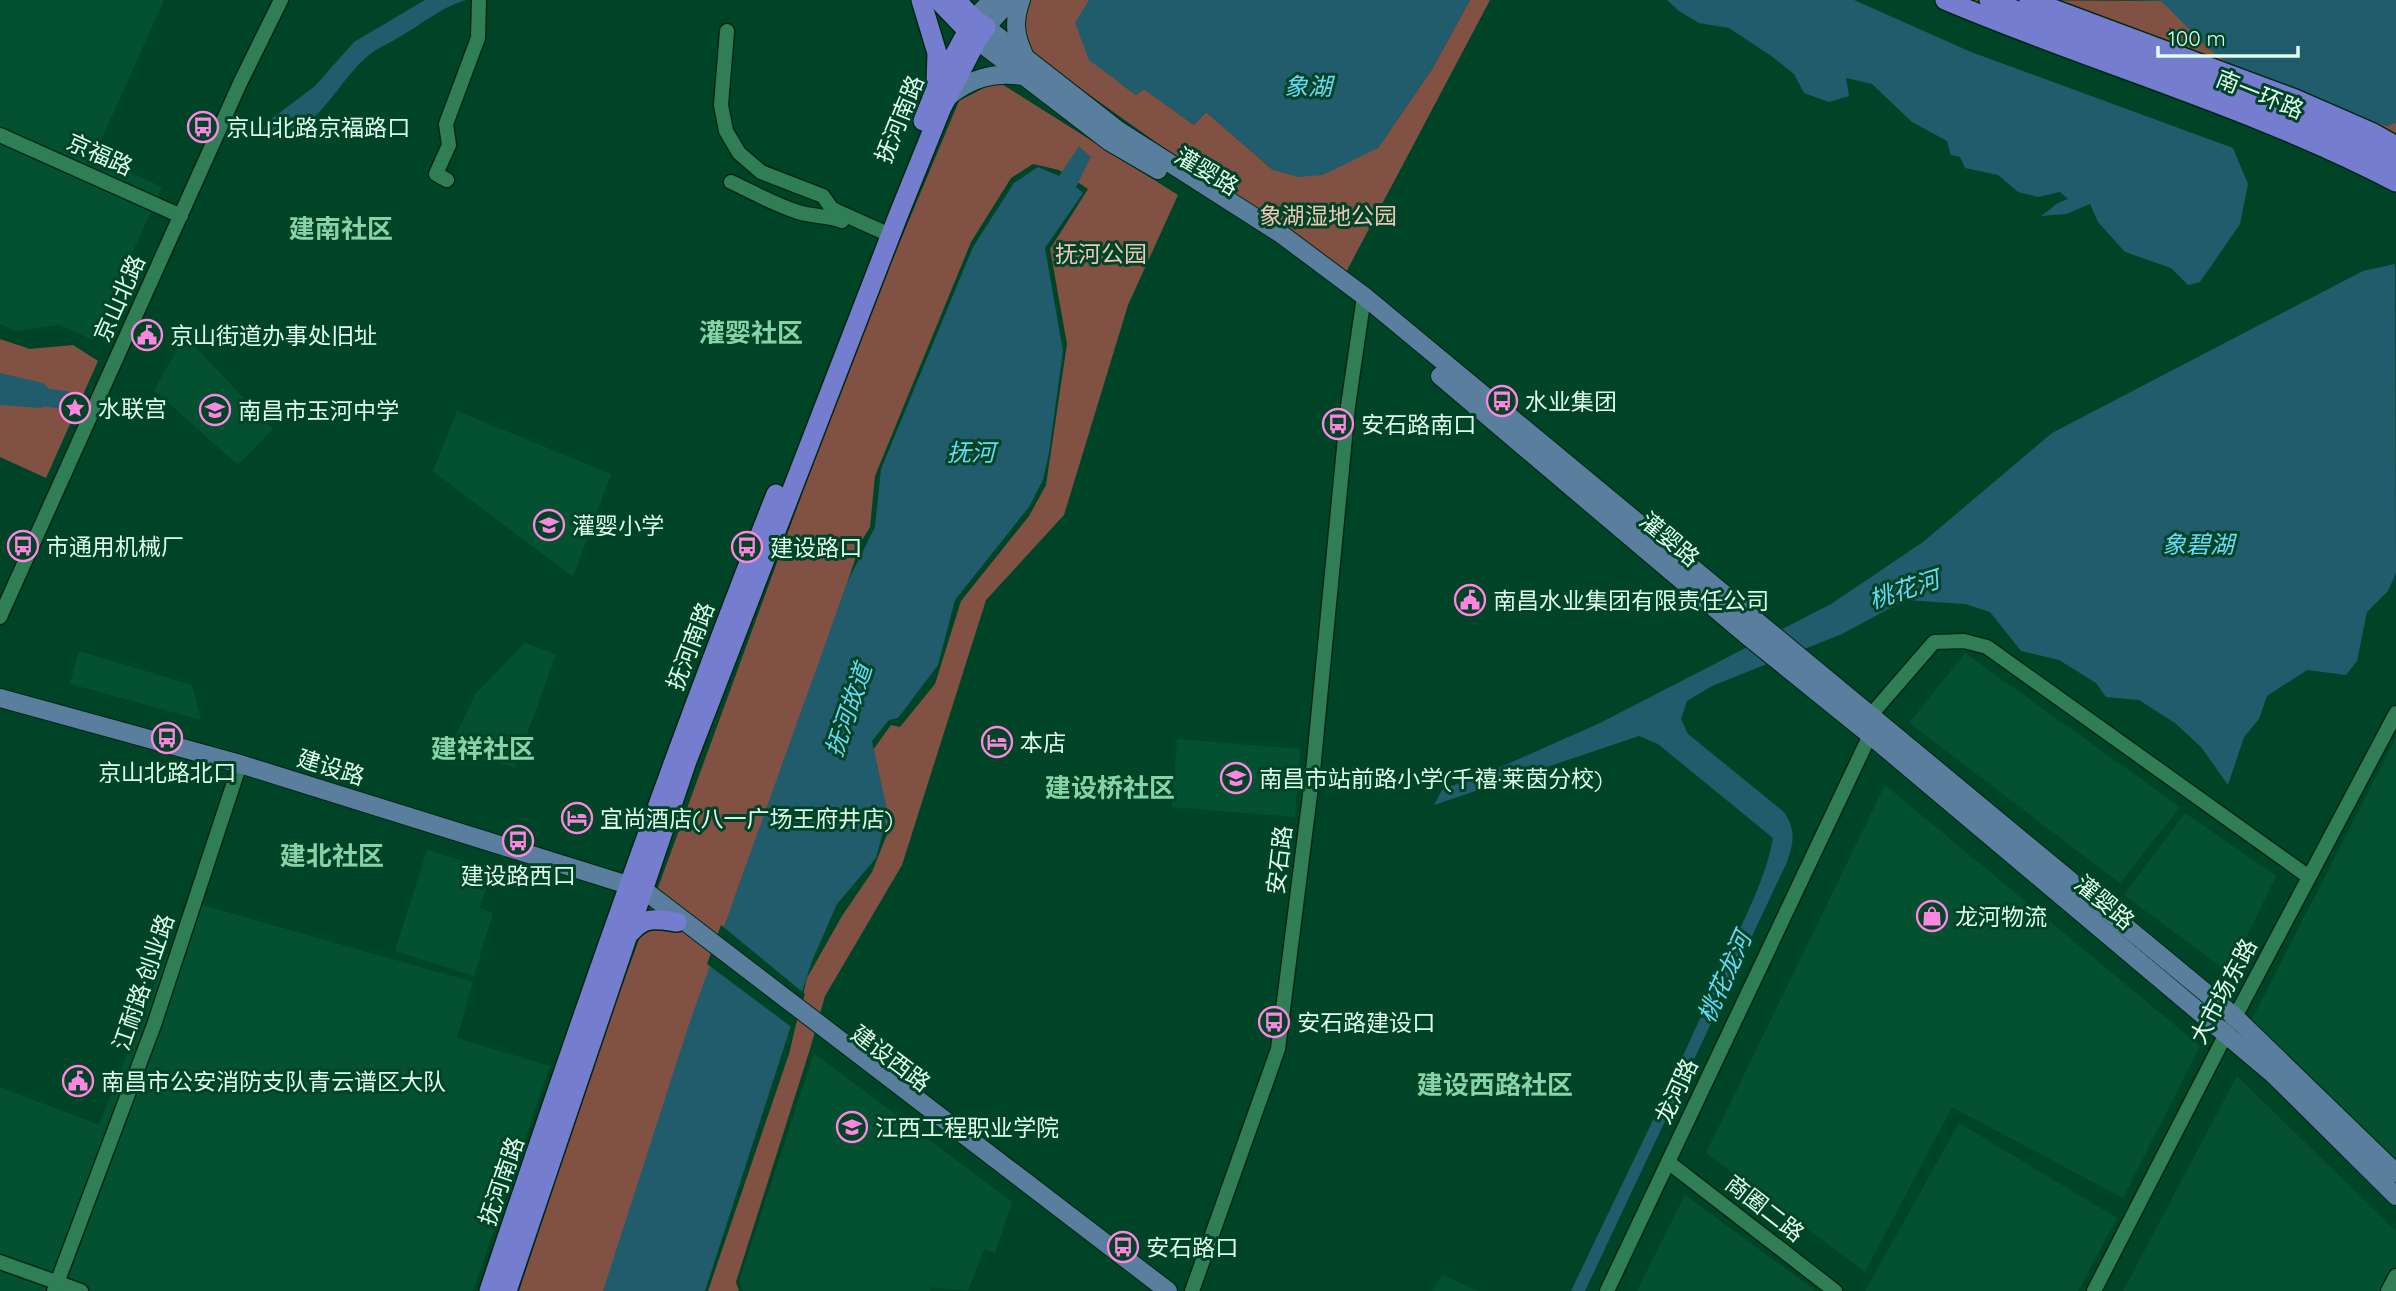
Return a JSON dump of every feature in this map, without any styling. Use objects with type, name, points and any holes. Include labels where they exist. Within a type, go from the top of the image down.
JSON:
[{"type":"highway","points":[[921,0],[937,53],[941,95]]},
{"type":"highway","points":[[939,0],[976,29]]},
{"type":"highway","points":[[956,0],[976,29]]},
{"type":"highway","name":"南一环路","points":[[1945,0],[2218,104],[2345,156],[2396,182]]},
{"type":"highway","name":"南一环路","points":[[1989,0],[2353,140],[2396,164]]},
{"type":"highway","points":[[2029,0],[2295,99],[2396,146]]},
{"type":"highway","name":"抚河南路","points":[[507,1291],[629,934],[636,891],[718,640],[880,234],[941,95],[976,29]]},
{"type":"highway","name":"抚河南路","points":[[489,1291],[636,891],[898,216],[941,95]]},
{"type":"highway","points":[[629,934],[639,923],[651,919],[679,919]]},
{"type":"main road","points":[[976,29],[992,0]]},
{"type":"main road","points":[[976,29],[1011,0]]},
{"type":"main road","points":[[941,95],[978,79],[1025,68],[1015,31],[1021,0]]},
{"type":"main road","name":"灌婴路","points":[[976,29],[1025,68],[1280,234],[1752,629],[1787,647],[1872,728],[2273,1074],[2396,1196]]},
{"type":"main road","name":"灌婴路","points":[[1752,629],[1767,652],[1872,728],[2235,1017],[2396,1173]]},
{"type":"main road","name":"建设路","points":[[0,698],[240,764],[636,891]]},
{"type":"main road","name":"建设西路","points":[[636,891],[679,919],[1157,1291]]},
{"type":"main road","name":"建设西路","points":[[835,1042],[1168,1291]]},
{"type":"street","name":"京山北路","points":[[0,617],[241,81],[281,0]]},
{"type":"street","points":[[447,180],[436,174],[449,145],[446,124],[478,38],[479,1]]},
{"type":"street","points":[[727,31],[721,105],[726,131],[739,153],[761,172],[823,196],[832,209],[880,234]]},
{"type":"street","name":"京福路","points":[[0,135],[181,216]]},
{"type":"street","points":[[731,183],[798,212],[830,216],[880,234]]},
{"type":"street","name":"安石路","points":[[1192,1291],[1278,1049],[1314,771],[1347,419],[1362,302]]},
{"type":"street","name":"龙河路","points":[[1607,1291],[1872,728],[1876,709],[1934,642],[1964,641],[1987,647],[2309,877]]},
{"type":"street","points":[[0,690],[22,705]]},
{"type":"street","name":"大市场东路","points":[[2094,1291],[2226,1034],[2395,716]]},
{"type":"street","name":"江耐路·创业路","points":[[56,1287],[154,1025],[240,764]]},
{"type":"street","name":"商圈二路","points":[[1668,1162],[1835,1291]]},
{"type":"street","points":[[0,1262],[56,1287],[81,1291]]},
{"type":"street","points":[[2388,1291],[2396,1276]]},
{"type":"shaded area","points":[[0,0],[164,0],[94,156],[162,187],[93,340],[59,325],[15,331],[0,324]]},
{"type":"shaded area","name":"南昌市玉河中学","points":[[185,336],[273,429],[238,465],[154,390]]},
{"type":"shaded area","name":"灌婴小学","points":[[457,411],[611,474],[573,577],[433,471]]},
{"type":"shaded area","points":[[525,643],[556,654],[515,767],[449,750],[476,693]]},
{"type":"shaded area","points":[[79,651],[192,685],[201,720],[70,684]]},
{"type":"shaded area","points":[[1965,653],[2180,807],[2120,883],[1909,723]]},
{"type":"shaded area","points":[[2396,738],[2396,1160],[2250,1023]]},
{"type":"shaded area","name":"南昌市站前路小学(千禧·莱茵分校)","points":[[1177,739],[1300,749],[1295,817],[1172,807]]},
{"type":"shaded area","name":"龙河物流","points":[[1885,785],[2200,1046],[2123,1198],[1952,1107],[1865,1272],[1706,1153]]},
{"type":"shaded area","points":[[2185,813],[2276,876],[2229,973],[2124,895]]},
{"type":"shaded area","points":[[427,850],[492,870],[480,908],[493,913],[474,976],[395,951]]},
{"type":"shaded area","points":[[188,901],[473,982],[457,1038],[550,1066],[473,1291],[0,1291],[0,1087],[99,1125]]},
{"type":"shaded area","name":"江西工程职业学院","points":[[814,1053],[1012,1202],[995,1253],[984,1249],[968,1291],[932,1287],[930,1291],[743,1291],[739,1282]]},
{"type":"shaded area","points":[[2237,1076],[2396,1231],[2396,1291],[2123,1291]]},
{"type":"shaded area","points":[[1959,1123],[2117,1218],[2078,1291],[1865,1291]]},
{"type":"shaded area","points":[[1685,1195],[1816,1291],[1637,1291]]},
{"type":"shaded area","points":[[1442,1275],[1478,1291],[1432,1291]]},
{"type":"green space","name":"象湖湿地公园","points":[[1029,0],[1089,0],[1120,83],[1136,95],[1144,89],[1194,125],[1206,112],[1273,170],[1378,148],[1432,69],[1470,0],[1490,0],[1344,276],[1032,54],[1023,27]]},
{"type":"green space","points":[[1956,0],[2161,1],[2375,121],[2387,126],[2396,122],[2396,143]]},
{"type":"green space","name":"抚河公园","points":[[997,81],[1178,195],[1128,305],[1064,515],[986,600],[902,865],[825,996],[736,1282],[739,1291],[708,1291],[789,1054],[807,978],[842,916],[872,872],[888,832],[870,754],[891,725],[900,727],[935,684],[961,601],[1029,516],[1046,485],[1067,344],[1050,249],[1088,189],[1059,170],[1033,164],[1011,178],[971,242],[875,476],[870,527],[861,542],[606,1291],[519,1291],[603,1038],[855,349],[959,101]]},
{"type":"green space","points":[[0,339],[30,349],[73,345],[98,361],[46,478],[0,457]]},
{"type":"water","points":[[425,0],[467,0],[441,11],[372,53],[321,110],[294,133],[278,138],[261,137],[266,123],[315,86],[354,42]]},
{"type":"water","name":"象湖","points":[[1089,0],[1470,0],[1432,69],[1378,148],[1323,175],[1298,177],[1273,170],[1206,112],[1194,125],[1144,89],[1136,95],[1089,60],[1075,23]]},
{"type":"water","points":[[1667,0],[1854,0],[1971,52],[2233,148],[2248,184],[2240,224],[2200,282],[2188,285],[2171,268],[2125,252],[2098,222],[2090,204],[2066,214],[2041,216],[2068,199],[2060,192],[2038,197],[2018,192],[1998,175],[1965,168],[1960,157],[1951,155],[1947,141],[1912,122],[1872,84],[1846,78],[1849,96],[1829,102],[1804,93],[1794,74],[1770,55],[1729,28],[1699,23]]},
{"type":"water","points":[[2126,0],[2396,0],[2396,122],[2387,126],[2376,122],[2374,125],[2245,76],[2210,50],[2161,1]]},
{"type":"water","name":"抚河","points":[[1079,146],[1091,157],[1076,187],[1083,193],[1045,248],[1063,351],[1043,480],[1029,507],[955,600],[938,665],[898,718],[889,720],[872,741],[888,814],[876,858],[837,904],[812,961],[705,1291],[603,1291],[688,1027],[847,583],[875,527],[881,469],[973,247],[1014,183],[1038,167],[1059,176]]},
{"type":"water","name":"象碧湖","points":[[2395,264],[2396,573],[2388,591],[2367,612],[2357,661],[2346,675],[2307,670],[2267,696],[2259,719],[2244,737],[2228,785],[2201,747],[2175,723],[2139,700],[2106,697],[2096,683],[2059,660],[2021,651],[1990,612],[1965,604],[1905,600],[1842,634],[1712,686],[1687,701],[1681,719],[1688,734],[1784,812],[1792,830],[1791,848],[1787,862],[1585,1291],[1571,1291],[1669,1086],[1753,901],[1773,838],[1658,744],[1639,736],[1434,805],[1442,790],[1600,723],[1831,604],[1923,542],[2052,433],[2363,271]]},
{"type":"water","points":[[0,373],[43,383],[60,400],[40,408],[0,405]]},
{"type":"pier","points":[[721,925],[805,994],[794,1029],[707,964]]},
{"type":"waterway","points":[[0,392],[65,400]]},
{"type":"place","name":"京山北路京福路口","points":[[203,127]]},
{"type":"place","name":"京山街道办事处旧址","points":[[147,335]]},
{"type":"place","name":"水业集团","points":[[1502,401]]},
{"type":"place","name":"水联宫","points":[[75,408]]},
{"type":"place","name":"南昌市玉河中学","points":[[215,410]]},
{"type":"place","name":"安石路南口","points":[[1338,424]]},
{"type":"place","name":"灌婴小学","points":[[549,525]]},
{"type":"place","name":"市通用机械厂","points":[[23,546]]},
{"type":"place","name":"建设路口","points":[[747,547]]},
{"type":"place","name":"南昌水业集团有限责任公司","points":[[1470,600]]},
{"type":"place","name":"京山北路北口","points":[[167,738]]},
{"type":"place","name":"本店","points":[[997,742]]},
{"type":"place","name":"南昌市站前路小学(千禧·莱茵分校)","points":[[1236,778]]},
{"type":"place","name":"宜尚酒店(八一广场王府井店)","points":[[577,818]]},
{"type":"place","name":"建设路西口","points":[[518,841]]},
{"type":"place","name":"龙河物流","points":[[1932,916]]},
{"type":"place","name":"安石路建设口","points":[[1274,1022]]},
{"type":"place","name":"南昌市公安消防支队青云谱区大队","points":[[78,1081]]},
{"type":"place","name":"江西工程职业学院","points":[[852,1127]]},
{"type":"place","name":"安石路口","points":[[1123,1247]]},
{"type":"district","name":"建南社区","points":[[341,228]]},
{"type":"district","name":"灌婴社区","points":[[751,332]]},
{"type":"district","name":"建祥社区","points":[[483,748]]},
{"type":"district","name":"建设桥社区","points":[[1110,787]]},
{"type":"district","name":"建北社区","points":[[332,855]]},
{"type":"district","name":"建设西路社区","points":[[1495,1084]]},
{"type":"water label","name":"桃花河","points":[[1904,589]]},
{"type":"water label","name":"抚河故道","points":[[848,710]]},
{"type":"water label","name":"桃花龙河","points":[[1724,977]]}]
